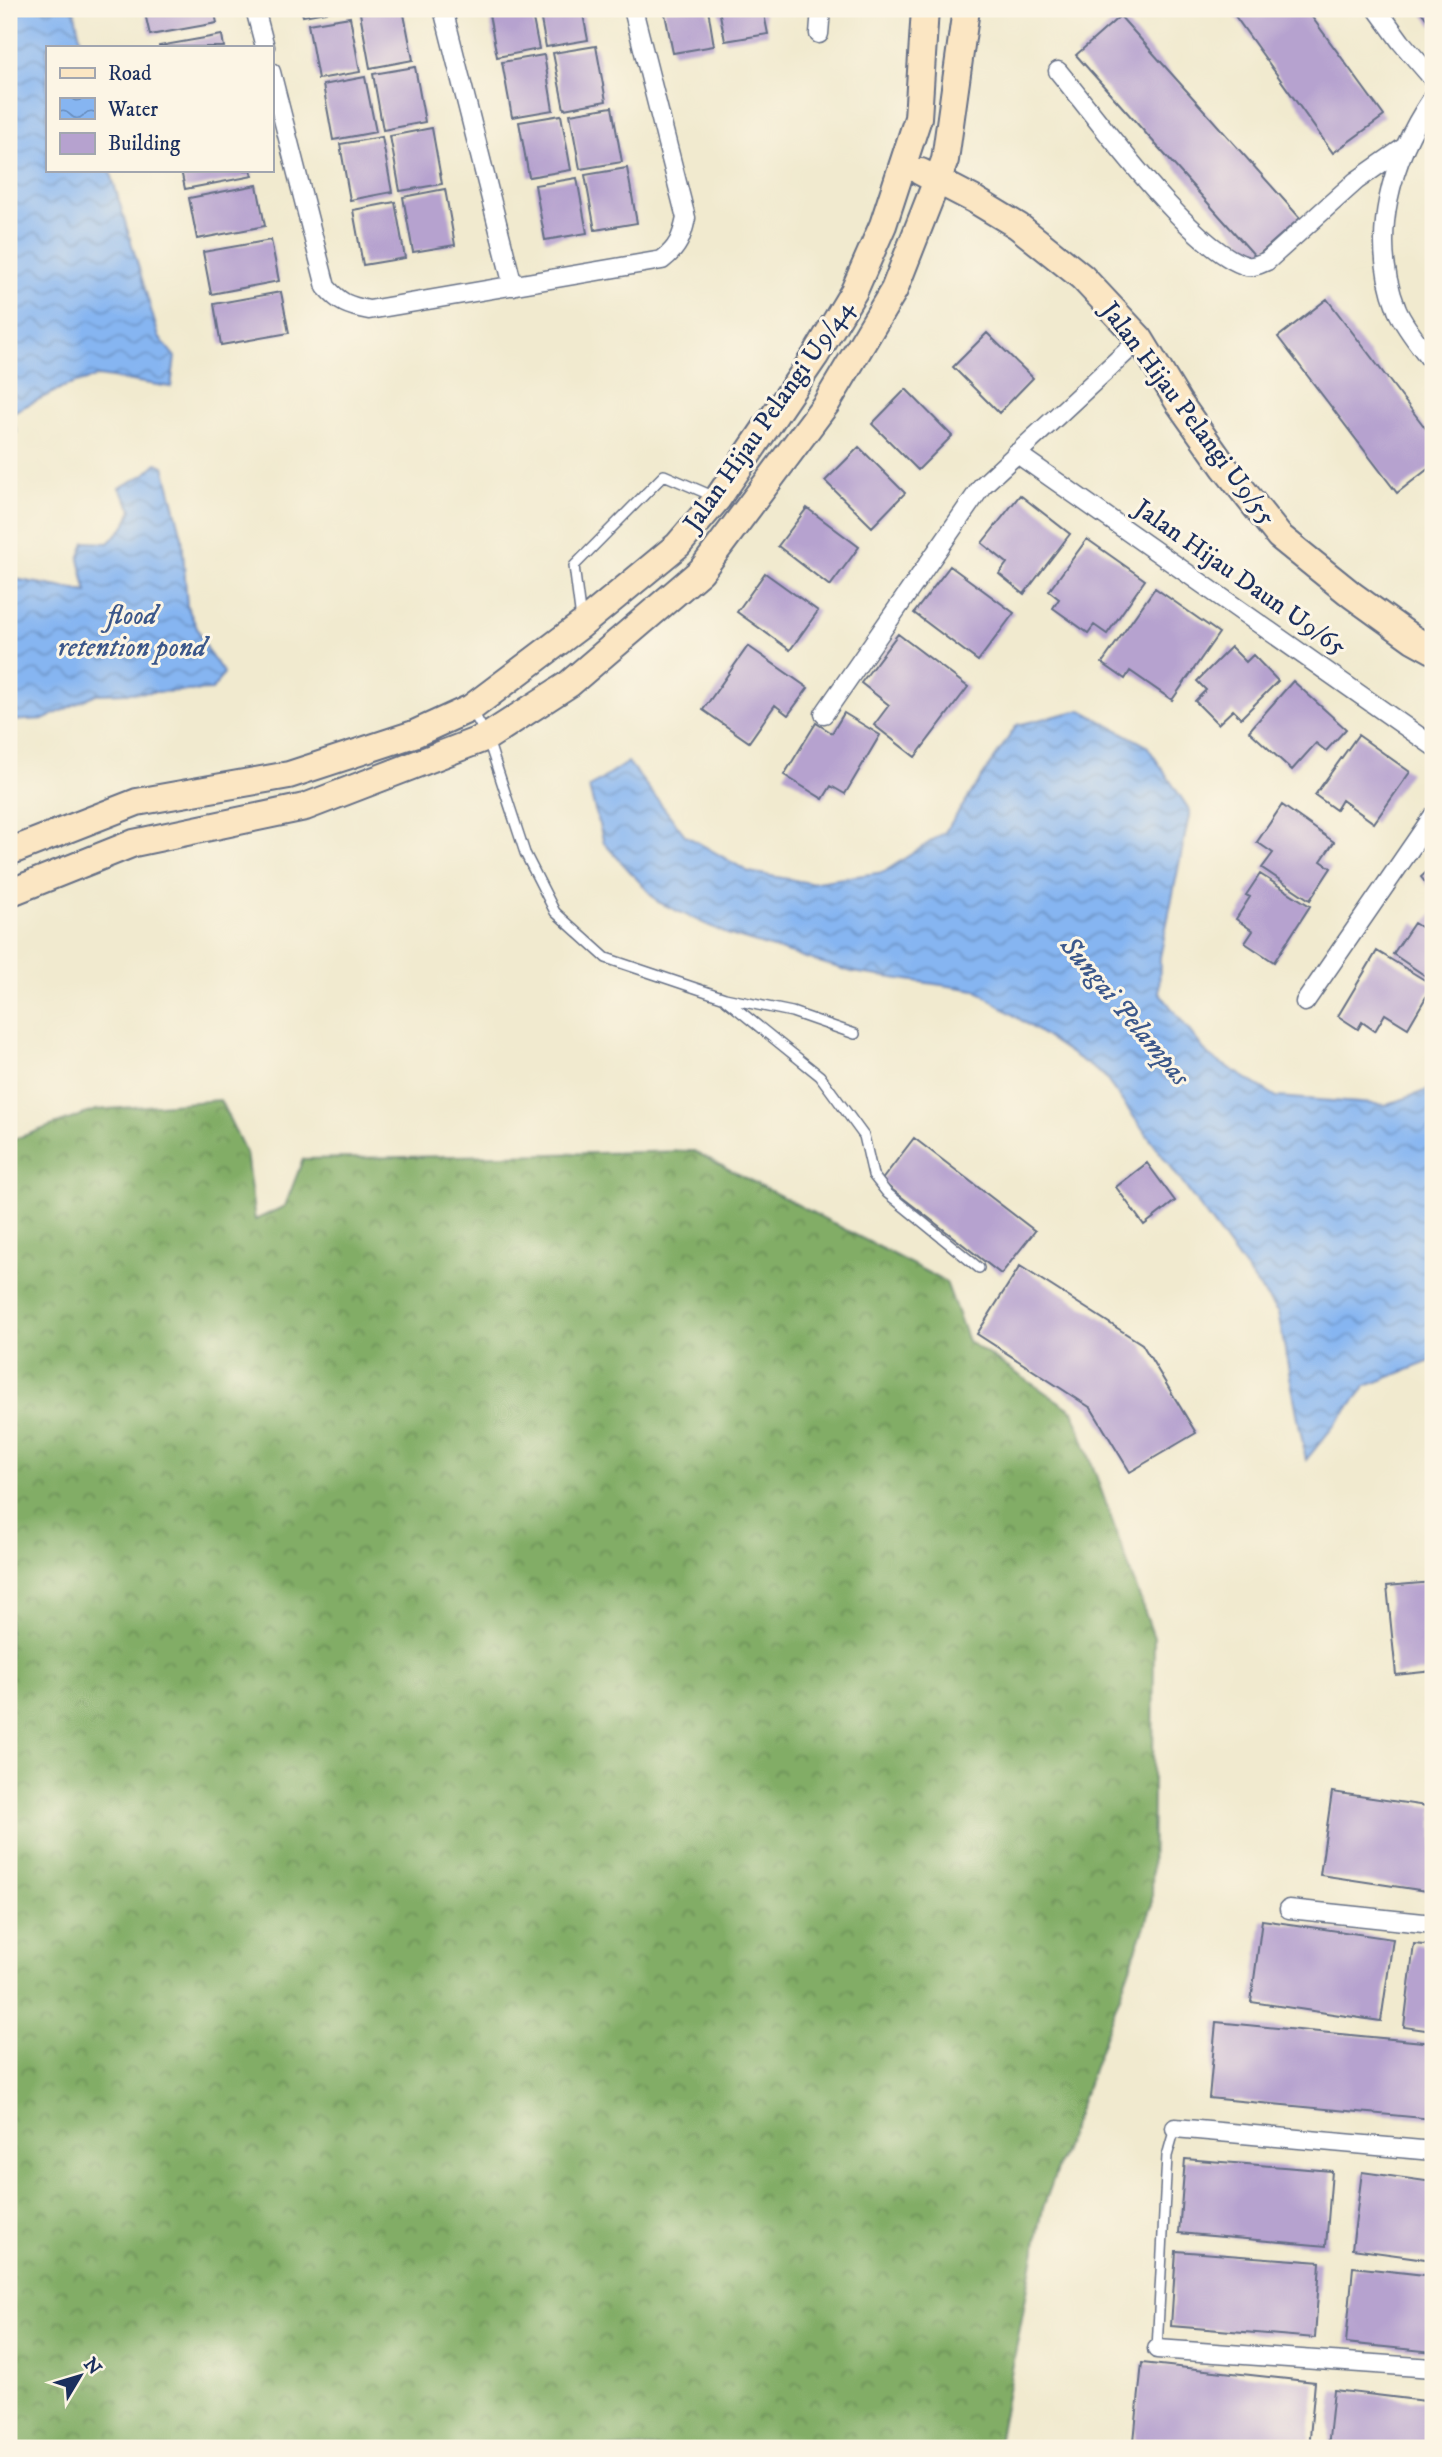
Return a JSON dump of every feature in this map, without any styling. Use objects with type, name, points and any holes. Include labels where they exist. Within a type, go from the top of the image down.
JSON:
[{"type":"street","points":[[255,9],[265,46]]},
{"type":"street","points":[[443,9],[513,285]]},
{"type":"street","points":[[273,80],[326,287],[338,300],[353,307],[369,310],[662,260],[675,250],[682,238],[686,218],[633,9]]},
{"type":"street","points":[[819,34],[821,9]]},
{"type":"street","name":"Jalan Hijau Pelangi U9/44","points":[[9,852],[137,802],[289,775],[414,734],[471,708],[581,625],[678,545],[718,498],[815,356],[854,292],[883,225],[918,118],[925,9]]},
{"type":"street","name":"Jalan Hijau Pelangi U9/44","points":[[9,892],[134,843],[305,807],[487,737],[569,684],[701,571],[826,404],[894,290],[945,160],[966,9]]},
{"type":"street","points":[[1377,9],[1401,43],[1433,79]]},
{"type":"street","points":[[1058,71],[1176,213],[1197,233],[1244,265],[1251,266],[1267,261],[1356,181],[1403,148]]},
{"type":"street","points":[[1433,97],[1403,148],[1382,241],[1383,262],[1398,312],[1433,363]]},
{"type":"street","name":"Jalan Hijau Pelangi U9/55","points":[[904,164],[1018,226],[1082,276],[1140,339],[1225,468],[1279,536],[1352,595],[1413,639],[1433,650]]},
{"type":"street","points":[[824,714],[982,486],[1140,339]]},
{"type":"street","name":"Jalan Hijau Daun U9/65","points":[[1016,453],[1433,746]]},
{"type":"street","points":[[1305,1002],[1433,817]]},
{"type":"street","points":[[1289,1909],[1433,1924]]},
{"type":"street","points":[[1175,2127],[1433,2151]]},
{"type":"street","points":[[1157,2349],[1433,2368]]},
{"type":"lane","points":[[581,625],[574,566],[664,475],[718,498]]},
{"type":"lane","points":[[471,708],[487,737],[525,853],[555,912],[606,958],[725,998],[792,1012],[855,1034]]},
{"type":"lane","points":[[725,998],[820,1076],[864,1136],[873,1175],[887,1193],[979,1268]]},
{"type":"lane","points":[[1157,2349],[1167,2155],[1175,2127]]},
{"type":"green space","points":[[220,1100],[246,1153],[255,1220],[285,1206],[303,1159],[694,1151],[946,1282],[968,1341],[1073,1411],[1154,1638],[1152,1906],[1043,2208],[997,2448],[9,2448],[9,1141],[96,1110]]},
{"type":"water","points":[[16,9],[74,9],[82,46],[46,46],[46,172],[111,172],[159,337],[175,357],[171,387],[99,376],[66,386],[9,414],[9,35]]},
{"type":"water","points":[[9,414],[16,431],[9,427]]},
{"type":"water","name":"flood retention pond","points":[[157,463],[164,466],[182,537],[187,606],[208,652],[224,673],[212,690],[96,694],[45,719],[9,721],[9,578],[87,592],[79,559],[85,542],[108,543],[125,526],[132,509],[119,488],[144,475]]},
{"type":"water","name":"Sungai Pelampas","points":[[1081,710],[1147,746],[1190,811],[1160,957],[1159,992],[1209,1056],[1277,1097],[1387,1105],[1433,1088],[1433,1360],[1366,1386],[1306,1460],[1278,1313],[1103,1075],[976,990],[852,972],[727,934],[658,902],[604,843],[589,788],[628,762],[685,835],[749,872],[810,883],[884,872],[945,832],[1017,725]]},
{"type":"building","points":[[144,9],[214,9],[217,23],[150,35]]},
{"type":"building","points":[[301,9],[337,9],[337,10],[303,16]]},
{"type":"building","points":[[403,9],[413,60],[370,68],[360,13]]},
{"type":"building","points":[[488,9],[531,9],[539,49],[497,57]]},
{"type":"building","points":[[539,9],[582,9],[588,40],[546,47]]},
{"type":"building","points":[[664,9],[708,9],[714,46],[673,53]]},
{"type":"building","points":[[719,9],[763,9],[768,34],[725,41]]},
{"type":"building","points":[[1230,9],[1306,9],[1384,116],[1333,153]]},
{"type":"building","points":[[1419,9],[1433,9],[1433,27]]},
{"type":"building","points":[[1120,16],[1300,218],[1256,257],[1076,55]]},
{"type":"building","points":[[350,17],[360,72],[318,79],[308,24]]},
{"type":"building","points":[[222,35],[224,46],[159,46]]},
{"type":"building","points":[[596,46],[606,101],[564,109],[553,53]]},
{"type":"building","points":[[544,55],[553,110],[512,117],[502,62]]},
{"type":"building","points":[[415,67],[425,122],[383,130],[373,74]]},
{"type":"building","points":[[365,77],[376,132],[333,140],[323,85]]},
{"type":"building","points":[[612,107],[622,162],[580,169],[570,114]]},
{"type":"building","points":[[561,115],[571,170],[529,177],[519,122]]},
{"type":"building","points":[[432,128],[442,184],[400,191],[390,136]]},
{"type":"building","points":[[382,137],[392,192],[350,200],[340,144]]},
{"type":"building","points":[[627,168],[637,223],[595,230],[585,175]]},
{"type":"building","points":[[181,172],[252,172],[253,176],[185,189]]},
{"type":"building","points":[[577,178],[587,233],[545,240],[535,185]]},
{"type":"building","points":[[257,185],[265,226],[197,239],[189,198]]},
{"type":"building","points":[[445,189],[455,245],[413,252],[403,197]]},
{"type":"building","points":[[395,202],[405,258],[363,265],[353,210]]},
{"type":"building","points":[[271,240],[279,281],[211,294],[203,252]]},
{"type":"building","points":[[281,292],[289,333],[221,345],[214,304]]},
{"type":"building","points":[[1327,299],[1433,438],[1433,465],[1397,493],[1278,337]]},
{"type":"building","points":[[987,333],[1033,378],[999,413],[953,367]]},
{"type":"building","points":[[906,389],[952,436],[918,470],[872,424]]},
{"type":"building","points":[[859,447],[905,493],[872,527],[825,481]]},
{"type":"building","points":[[1020,495],[1070,534],[1024,594],[999,574],[1007,563],[982,543]]},
{"type":"building","points":[[807,508],[859,547],[830,586],[778,546]]},
{"type":"building","points":[[1087,539],[1145,580],[1107,634],[1094,625],[1088,633],[1053,608],[1059,599],[1049,591]]},
{"type":"building","points":[[950,566],[1014,613],[978,661],[914,613]]},
{"type":"building","points":[[765,573],[818,611],[790,650],[737,612]]},
{"type":"building","points":[[1155,588],[1219,633],[1172,700],[1130,671],[1125,679],[1102,663]]},
{"type":"building","points":[[898,634],[968,687],[915,757],[874,725],[889,705],[861,683]]},
{"type":"building","points":[[748,646],[808,688],[788,715],[775,705],[749,742],[703,710]]},
{"type":"building","points":[[1231,647],[1246,662],[1253,655],[1278,681],[1241,718],[1233,710],[1218,724],[1195,701],[1206,690],[1197,681]]},
{"type":"building","points":[[1293,681],[1346,729],[1326,751],[1316,743],[1292,770],[1249,731]]},
{"type":"building","points":[[844,713],[880,735],[845,794],[831,786],[823,799],[784,775],[816,723],[832,733]]},
{"type":"building","points":[[1358,735],[1410,772],[1374,823],[1342,800],[1336,810],[1315,795]]},
{"type":"building","points":[[1282,805],[1334,842],[1321,861],[1331,868],[1310,900],[1262,868],[1273,853],[1257,842]]},
{"type":"building","points":[[1433,866],[1433,892],[1421,877]]},
{"type":"building","points":[[1260,874],[1310,906],[1274,962],[1245,943],[1253,931],[1236,919],[1250,897],[1246,895]]},
{"type":"building","points":[[1433,912],[1433,981],[1393,954],[1414,923],[1422,928]]},
{"type":"building","points":[[1377,951],[1433,985],[1408,1028],[1385,1014],[1375,1031],[1362,1022],[1358,1029],[1338,1016]]},
{"type":"building","points":[[914,1138],[1035,1231],[1001,1274],[881,1181]]},
{"type":"building","points":[[1147,1163],[1175,1201],[1144,1225],[1116,1187]]},
{"type":"building","points":[[1020,1266],[1142,1344],[1196,1433],[1130,1472],[1091,1408],[977,1334]]},
{"type":"building","points":[[1433,1582],[1433,1671],[1396,1675],[1387,1586]]},
{"type":"building","points":[[1332,1792],[1433,1807],[1433,1892],[1320,1875]]},
{"type":"building","points":[[1262,1920],[1393,1939],[1381,2021],[1251,2002]]},
{"type":"building","points":[[1414,1944],[1433,1946],[1433,2031],[1404,2027]]},
{"type":"building","points":[[1216,2022],[1433,2043],[1433,2119],[1209,2098]]},
{"type":"building","points":[[1185,2159],[1332,2171],[1326,2246],[1179,2233]]},
{"type":"building","points":[[1362,2172],[1433,2182],[1433,2260],[1352,2249]]},
{"type":"building","points":[[1176,2251],[1320,2262],[1315,2338],[1171,2326]]},
{"type":"building","points":[[1353,2267],[1433,2276],[1433,2352],[1346,2343]]},
{"type":"building","points":[[1142,2363],[1315,2382],[1309,2448],[1199,2448],[1134,2441]]},
{"type":"building","points":[[1334,2390],[1433,2402],[1433,2448],[1328,2448]]}]
